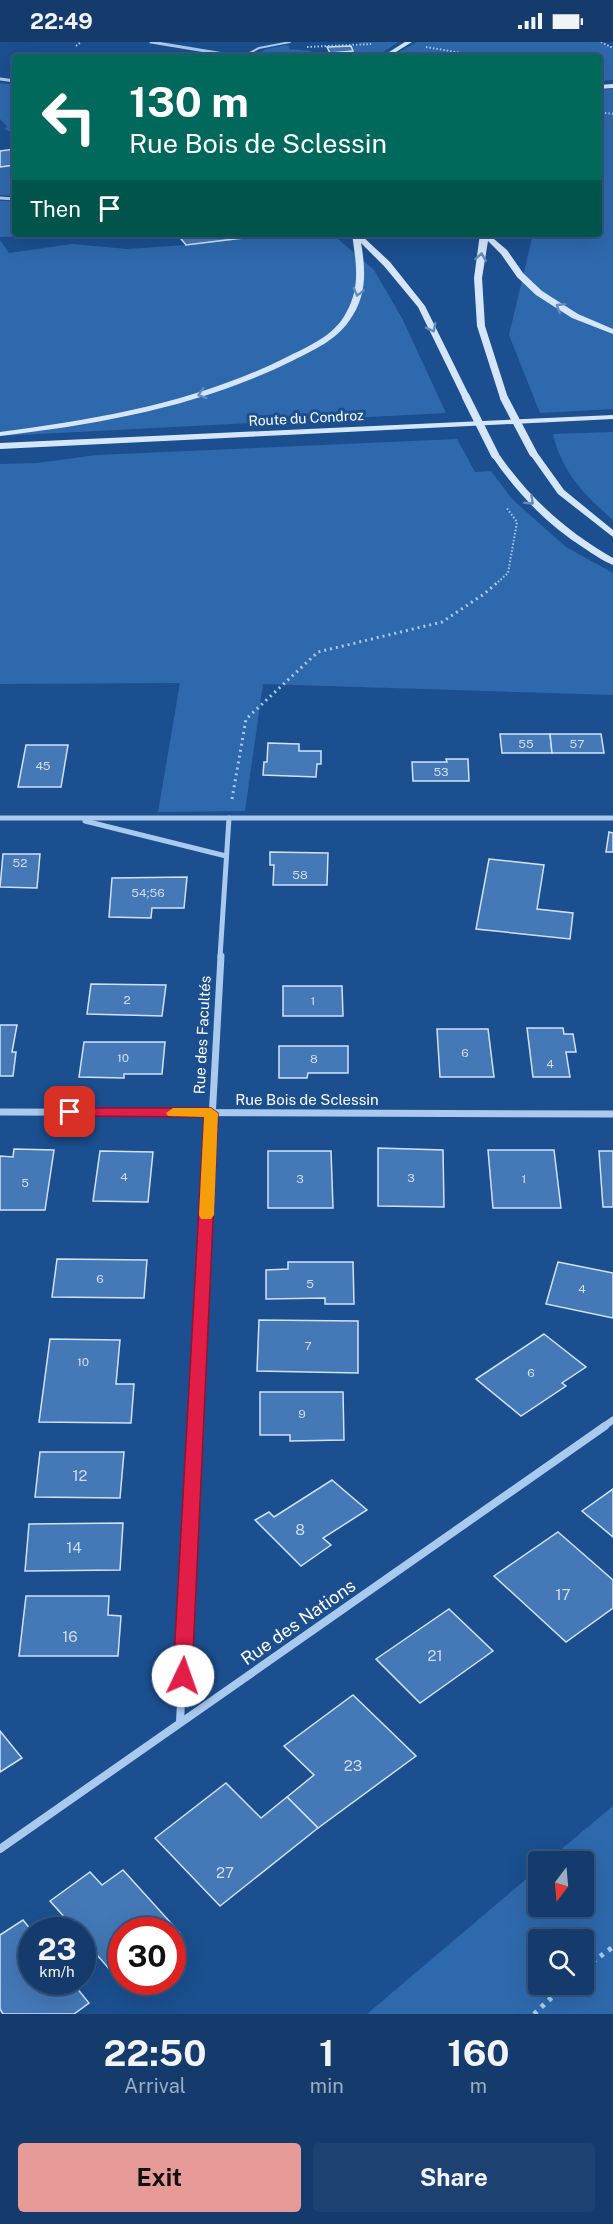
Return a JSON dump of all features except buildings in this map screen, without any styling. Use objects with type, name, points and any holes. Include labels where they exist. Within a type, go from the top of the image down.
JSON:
[{"type":"main road","points":[[389,54],[407,43]]},
{"type":"main road","points":[[0,434],[99,418],[186,399],[246,380],[316,345],[349,316],[360,293],[362,270],[356,237]]},
{"type":"main road","points":[[359,237],[387,264],[421,306],[495,455],[525,497],[579,544],[613,562]]},
{"type":"main road","points":[[484,237],[478,278],[482,326],[504,398],[533,453],[561,492],[613,534]]},
{"type":"main road","points":[[486,237],[504,252],[520,275],[538,293],[575,316],[613,332]]},
{"type":"main road","name":"Route du Condroz","points":[[0,446],[613,417]]},
{"type":"main road","name":"Route du Condroz","points":[[0,454],[613,425]]},
{"type":"street","points":[[151,42],[224,54]]},
{"type":"street","points":[[0,818],[613,818]]},
{"type":"street","points":[[75,818],[226,856]]},
{"type":"street","name":"Rue des Facultés","points":[[180,1722],[211,1113],[229,818]]},
{"type":"street","name":"Rue Bois de Sclessin","points":[[0,1112],[613,1114]]},
{"type":"street","name":"Rue des Nations","points":[[0,1849],[613,1420]]},
{"type":"lane","points":[[249,54],[268,46],[290,42]]},
{"type":"path","points":[[76,46],[81,42]]},
{"type":"path","points":[[601,42],[613,48]]},
{"type":"path","points":[[268,46],[289,48],[407,43],[469,54]]},
{"type":"path","points":[[229,818],[246,719],[318,652],[442,622],[484,594],[508,573],[517,522],[504,504]]},
{"type":"path","points":[[594,1961],[613,1947]]},
{"type":"path","points":[[534,2014],[554,1995]]},
{"type":"shaded area","points":[[359,42],[398,42],[380,54],[313,54],[353,51],[351,46],[361,45]]},
{"type":"shaded area","points":[[417,42],[599,42],[613,47],[613,80],[602,81],[602,54],[395,54]]},
{"type":"shaded area","points":[[286,45],[289,49],[311,51],[313,54],[259,54],[266,49]]},
{"type":"shaded area","points":[[0,83],[12,85],[12,133],[4,129],[7,127],[0,119]]},
{"type":"shaded area","points":[[613,89],[613,409],[540,413],[509,335],[532,237],[602,237],[602,90]]},
{"type":"shaded area","points":[[12,165],[12,196],[0,195],[0,167]]},
{"type":"shaded area","points":[[0,201],[12,201],[12,236],[0,237]]},
{"type":"shaded area","points":[[250,237],[336,237],[374,270],[402,318],[446,413],[0,436],[0,240],[9,253],[72,244],[127,249]]},
{"type":"shaded area","points":[[613,432],[613,520],[593,502],[568,471],[553,434]]},
{"type":"shaded area","points":[[457,439],[475,472],[491,471],[512,499],[566,547],[613,573],[613,695],[263,684],[245,811],[158,812],[180,683],[0,684],[0,464],[37,463],[97,455]]},
{"type":"shaded area","points":[[613,1806],[613,2014],[367,2014],[528,1877],[528,1917],[594,1917],[594,1851],[559,1851]]},
{"type":"slow traffic","points":[[173,1113],[211,1113],[206,1215]]},
{"type":"route","points":[[70,1112],[211,1113],[183,1676]]}]
